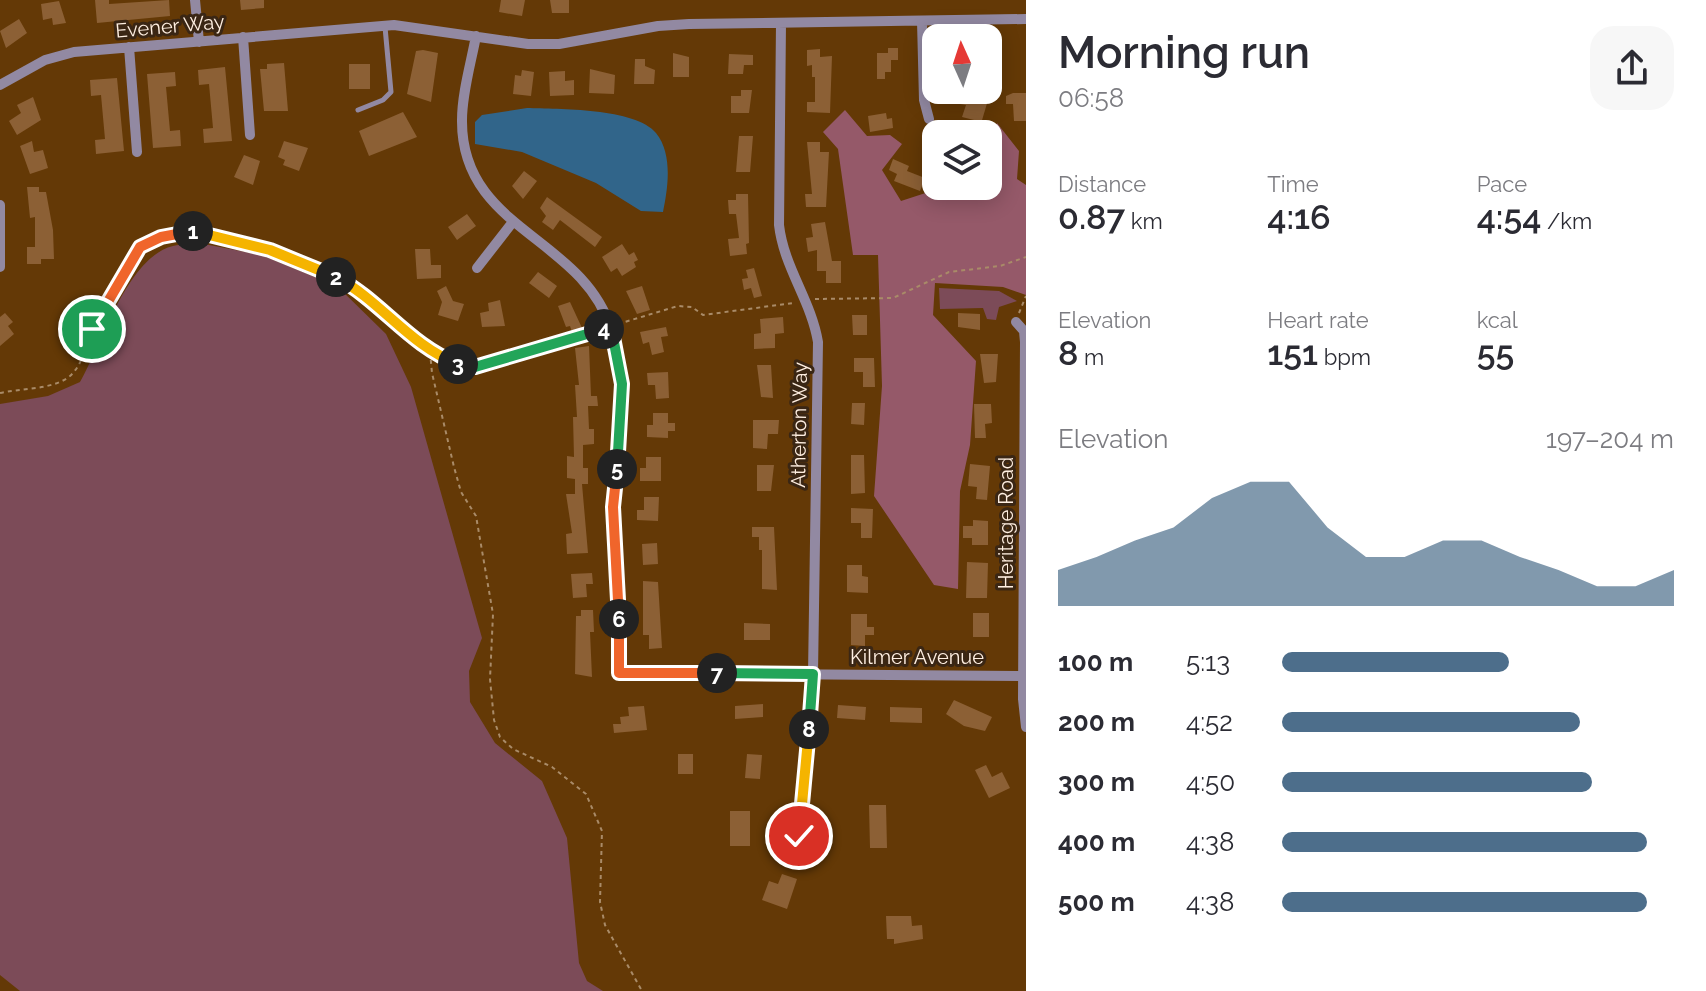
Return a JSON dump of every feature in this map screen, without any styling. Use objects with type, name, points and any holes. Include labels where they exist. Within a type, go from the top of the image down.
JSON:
[{"type":"street","points":[[195,0],[199,42]]},
{"type":"street","name":"Evener Way","points":[[0,85],[59,54],[385,26],[422,27],[528,44],[559,44],[658,26],[1026,19]]},
{"type":"street","points":[[922,21],[924,100],[929,119]]},
{"type":"street","name":"Atherton Way","points":[[781,23],[779,225],[790,271],[806,301],[818,342],[813,674],[799,836]]},
{"type":"street","points":[[476,36],[462,120],[464,141],[476,181],[512,223],[575,268],[590,286],[611,327]]},
{"type":"street","points":[[243,37],[250,135]]},
{"type":"street","points":[[129,47],[137,152]]},
{"type":"street","points":[[0,205],[0,267]]},
{"type":"street","points":[[477,268],[512,223]]},
{"type":"street","name":"Heritage Road","points":[[1016,322],[1024,331],[1025,342],[1023,676],[1026,727]]},
{"type":"street","name":"Kilmer Avenue","points":[[611,327],[619,355],[622,398],[613,507],[619,673],[1023,676]]},
{"type":"lane","points":[[358,110],[383,100],[391,92],[385,26]]},
{"type":"path","points":[[0,393],[46,385],[68,377],[77,367],[101,311],[140,247],[161,237],[189,231],[205,232],[270,250],[332,275],[356,288],[430,351],[462,366],[475,367],[678,306],[692,307],[703,315],[806,301],[893,298],[949,272],[1000,266],[1026,257]]},
{"type":"path","points":[[1016,322],[1026,296]]},
{"type":"path","points":[[430,351],[432,373],[457,479],[476,516],[493,614],[490,679],[494,720],[500,737],[513,749],[552,767],[586,794],[602,831],[600,902],[605,925],[642,991]]},
{"type":"shaded area","points":[[845,110],[867,136],[890,135],[902,144],[882,170],[901,201],[922,194],[922,200],[1002,200],[1002,129],[1019,151],[1017,179],[1026,185],[1026,295],[1003,287],[935,283],[933,315],[976,361],[970,445],[960,491],[958,589],[934,585],[874,496],[882,386],[878,255],[853,255],[838,149],[823,132]]},
{"type":"shaded area","points":[[204,244],[261,255],[337,286],[386,334],[411,387],[482,638],[469,671],[470,702],[495,743],[542,781],[567,838],[579,963],[587,981],[603,991],[20,991],[0,975],[0,404],[48,396],[80,382],[117,305],[142,267],[173,246]]},
{"type":"shaded area","points":[[939,288],[999,291],[1017,301],[999,307],[996,320],[987,319],[983,308],[940,309]]},
{"type":"water","points":[[527,108],[614,114],[646,125],[661,141],[667,161],[663,212],[641,211],[596,183],[522,152],[475,144],[475,122],[482,115]]},
{"type":"building","points":[[95,0],[109,0],[109,4],[169,0],[170,16],[97,23]]},
{"type":"building","points":[[240,0],[264,0],[264,8],[241,10]]},
{"type":"building","points":[[501,0],[525,0],[522,16],[499,12]]},
{"type":"building","points":[[550,0],[569,0],[569,13],[552,13]]},
{"type":"building","points":[[59,1],[66,23],[53,25],[52,18],[43,20],[41,4]]},
{"type":"building","points":[[19,19],[27,33],[6,48],[0,31]]},
{"type":"building","points":[[888,48],[898,48],[898,60],[891,60],[891,72],[885,72],[885,79],[877,79],[877,53],[888,53]]},
{"type":"building","points":[[820,49],[820,57],[832,56],[830,113],[807,112],[807,102],[815,102],[815,77],[812,77],[812,65],[807,66],[807,50]]},
{"type":"building","points":[[416,51],[438,53],[431,102],[407,94]]},
{"type":"building","points":[[673,53],[689,57],[689,77],[673,77]]},
{"type":"building","points":[[729,54],[753,55],[753,65],[744,65],[743,74],[728,74]]},
{"type":"building","points":[[635,59],[645,59],[645,66],[655,70],[654,84],[634,84]]},
{"type":"building","points":[[284,63],[288,111],[264,111],[260,69],[267,69],[267,64]]},
{"type":"building","points":[[349,64],[370,64],[370,89],[349,89]]},
{"type":"building","points":[[225,67],[232,141],[204,143],[203,129],[213,128],[209,84],[199,85],[198,70]]},
{"type":"building","points":[[590,69],[615,75],[614,94],[589,93]]},
{"type":"building","points":[[522,70],[534,72],[531,96],[513,94],[515,75],[521,76]]},
{"type":"building","points":[[565,71],[565,81],[574,80],[574,95],[550,96],[549,72]]},
{"type":"building","points":[[175,72],[176,86],[166,87],[170,131],[180,130],[181,146],[153,148],[147,74]]},
{"type":"building","points":[[117,78],[124,151],[96,154],[95,140],[105,139],[101,95],[91,96],[90,80]]},
{"type":"building","points":[[741,90],[752,90],[749,113],[731,113],[731,96],[741,96]]},
{"type":"building","points":[[1026,93],[1026,121],[1014,121],[1013,104],[1006,104],[1006,96]]},
{"type":"building","points":[[33,97],[41,120],[17,135],[9,121],[21,113],[17,105]]},
{"type":"building","points":[[960,104],[987,104],[982,120],[962,117],[966,105]]},
{"type":"building","points":[[403,112],[417,137],[369,156],[359,131]]},
{"type":"building","points":[[886,113],[887,119],[892,118],[893,128],[870,132],[868,116]]},
{"type":"building","points":[[739,136],[753,136],[750,172],[736,172]]},
{"type":"building","points":[[32,141],[34,152],[43,150],[48,168],[30,174],[20,146]]},
{"type":"building","points":[[284,141],[308,148],[299,171],[283,165],[285,160],[278,157]]},
{"type":"building","points":[[807,142],[820,142],[820,152],[829,152],[826,207],[806,207],[805,194],[812,194]]},
{"type":"building","points":[[244,155],[260,161],[253,185],[234,177]]},
{"type":"building","points":[[893,159],[909,166],[907,171],[922,177],[920,191],[894,181],[897,174],[889,170]]},
{"type":"building","points":[[524,171],[537,181],[523,199],[512,186]]},
{"type":"building","points":[[27,187],[39,187],[39,192],[46,192],[53,230],[54,259],[41,259],[41,264],[27,264],[27,247],[35,247],[35,217],[30,218]]},
{"type":"building","points":[[736,194],[748,194],[749,243],[746,244],[747,254],[730,256],[728,239],[739,238],[736,214],[729,214],[728,200],[736,200]]},
{"type":"building","points":[[547,197],[602,237],[595,247],[560,220],[553,230],[542,222],[546,216],[540,208]]},
{"type":"building","points":[[467,214],[476,226],[457,240],[448,227]]},
{"type":"building","points":[[825,222],[832,261],[841,261],[841,283],[826,283],[826,271],[817,271],[817,250],[808,252],[806,238],[813,237],[811,224]]},
{"type":"building","points":[[622,244],[629,255],[634,252],[638,260],[634,262],[636,267],[622,276],[617,268],[611,272],[602,257]]},
{"type":"building","points":[[415,249],[430,249],[431,265],[441,265],[441,278],[417,279]]},
{"type":"building","points":[[754,268],[762,296],[754,298],[751,288],[744,290],[742,279],[748,278],[746,270]]},
{"type":"building","points":[[538,272],[557,286],[549,298],[529,283]]},
{"type":"building","points":[[446,286],[453,301],[464,304],[458,321],[438,315],[442,302],[437,291]]},
{"type":"building","points":[[642,286],[650,310],[637,314],[626,291]]},
{"type":"building","points":[[500,300],[505,326],[482,327],[480,313],[489,311],[488,303]]},
{"type":"building","points":[[570,302],[582,328],[572,332],[570,326],[566,327],[558,306]]},
{"type":"building","points":[[5,313],[13,322],[8,326],[14,334],[0,346],[0,317]]},
{"type":"building","points":[[958,313],[980,314],[980,330],[958,327]]},
{"type":"building","points":[[852,315],[867,315],[867,335],[853,335]]},
{"type":"building","points":[[783,317],[784,333],[775,334],[775,348],[754,349],[754,334],[761,333],[760,319]]},
{"type":"building","points":[[666,327],[668,336],[661,337],[664,352],[652,355],[649,342],[643,344],[640,332]]},
{"type":"building","points":[[589,346],[591,396],[597,396],[598,406],[588,406],[589,429],[594,429],[594,444],[583,445],[583,468],[588,468],[588,484],[582,484],[588,553],[567,554],[566,534],[572,533],[566,494],[575,494],[575,479],[567,478],[567,456],[574,457],[573,417],[577,417],[575,385],[579,385],[575,348]]},
{"type":"building","points":[[980,354],[998,354],[996,382],[984,383]]},
{"type":"building","points":[[854,358],[874,358],[875,387],[863,387],[863,372],[854,372]]},
{"type":"building","points":[[757,365],[771,365],[773,398],[761,397]]},
{"type":"building","points":[[668,372],[669,398],[656,399],[655,385],[648,385],[647,373]]},
{"type":"building","points":[[852,403],[865,403],[864,425],[851,424]]},
{"type":"building","points":[[974,404],[991,404],[992,423],[985,424],[986,438],[975,438]]},
{"type":"building","points":[[653,413],[668,413],[668,423],[675,423],[675,431],[668,431],[668,438],[647,437],[647,425],[653,425]]},
{"type":"building","points":[[753,420],[779,420],[778,434],[768,434],[767,449],[753,448]]},
{"type":"building","points":[[851,455],[864,455],[865,493],[851,494]]},
{"type":"building","points":[[646,457],[661,457],[661,481],[640,481],[640,468],[646,468]]},
{"type":"building","points":[[970,464],[990,466],[987,500],[976,499],[977,487],[968,486]]},
{"type":"building","points":[[757,465],[774,465],[771,491],[757,491]]},
{"type":"building","points":[[644,497],[659,497],[658,521],[637,520],[637,510],[644,510]]},
{"type":"building","points":[[851,508],[873,509],[872,538],[861,538],[861,523],[851,523]]},
{"type":"building","points":[[973,520],[988,521],[988,545],[972,545],[972,538],[963,538],[963,526],[973,526]]},
{"type":"building","points":[[752,527],[774,527],[777,590],[762,589],[762,550],[759,550],[759,537],[752,537]]},
{"type":"building","points":[[657,543],[658,564],[643,565],[642,544]]},
{"type":"building","points":[[967,562],[988,563],[987,598],[966,598]]},
{"type":"building","points":[[847,565],[862,565],[862,576],[868,577],[868,593],[847,592]]},
{"type":"building","points":[[592,573],[593,584],[586,584],[587,597],[573,598],[571,574]]},
{"type":"building","points":[[643,581],[658,582],[662,648],[649,649],[649,635],[643,635]]},
{"type":"building","points":[[581,610],[593,610],[594,632],[590,632],[592,677],[575,674],[576,616],[581,616]]},
{"type":"building","points":[[973,613],[989,613],[989,637],[973,637]]},
{"type":"building","points":[[851,614],[867,614],[867,627],[874,627],[874,635],[865,635],[865,646],[851,645]]},
{"type":"building","points":[[744,623],[770,624],[770,640],[744,640]]},
{"type":"building","points":[[954,700],[992,717],[985,731],[964,726],[946,714]]},
{"type":"building","points":[[763,704],[763,717],[735,719],[735,706]]},
{"type":"building","points":[[838,705],[866,707],[865,720],[837,718]]},
{"type":"building","points":[[644,706],[647,730],[614,733],[613,724],[621,724],[620,717],[629,716],[628,707]]},
{"type":"building","points":[[890,707],[922,708],[922,723],[890,722]]},
{"type":"building","points":[[678,754],[693,754],[693,774],[678,774]]},
{"type":"building","points":[[747,754],[762,755],[760,779],[745,778]]},
{"type":"building","points":[[986,765],[992,777],[1002,772],[1010,788],[989,798],[975,770]]},
{"type":"building","points":[[869,805],[886,805],[887,848],[870,848]]},
{"type":"building","points":[[730,811],[750,811],[750,846],[730,846]]},
{"type":"building","points":[[782,874],[797,879],[787,909],[762,900],[769,881],[778,884]]},
{"type":"building","points":[[886,916],[911,916],[912,926],[922,925],[923,939],[894,944],[894,939],[887,939]]},
{"type":"route","points":[[92,329],[140,247],[161,237],[189,231],[205,232],[270,250],[332,275],[356,288],[430,351],[462,366],[475,367],[611,327],[619,355],[623,412],[613,507],[619,604],[619,673],[813,674],[799,836]]}]
